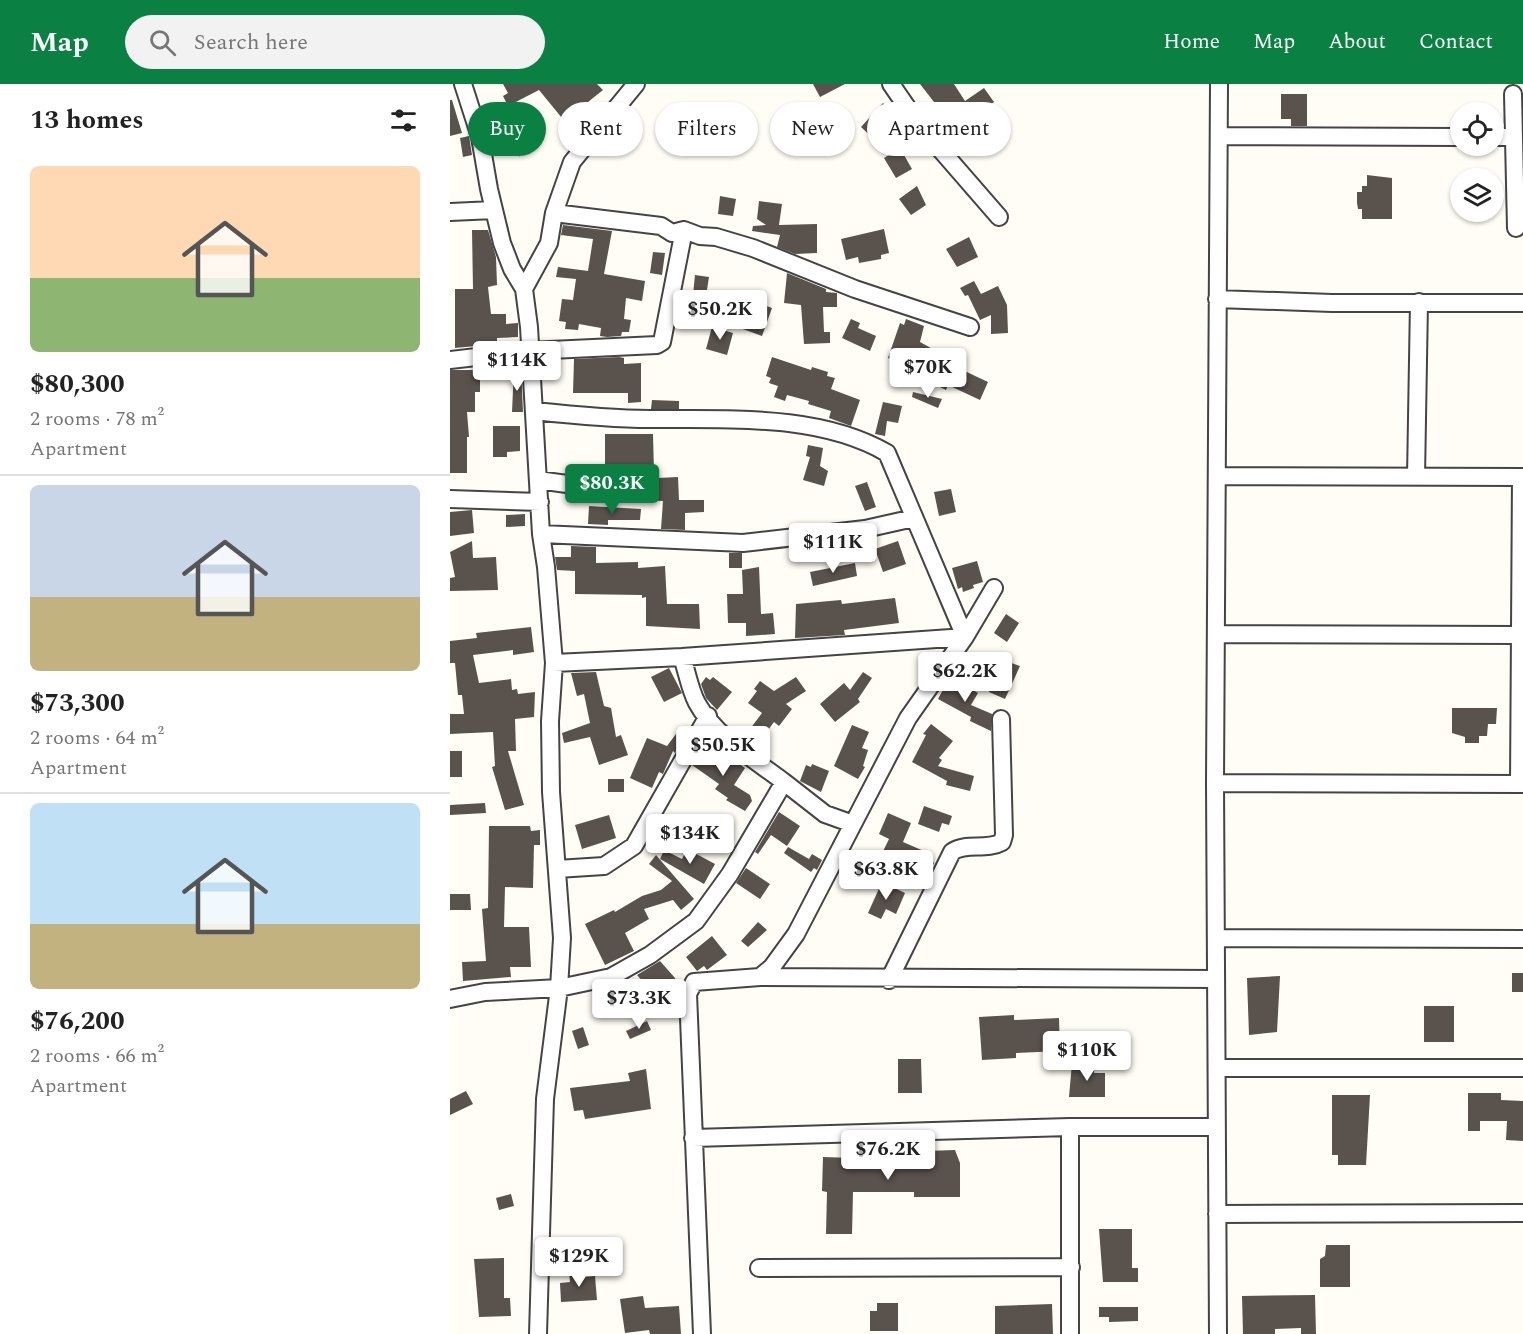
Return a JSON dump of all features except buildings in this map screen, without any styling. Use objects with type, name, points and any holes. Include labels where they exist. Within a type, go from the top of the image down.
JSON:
[{"type":"street","points":[[463,84],[480,137],[494,210],[512,269],[524,288],[540,502],[540,534],[546,567],[554,663],[550,721],[556,869],[562,938],[559,988],[545,1099],[538,1334]]},
{"type":"street","points":[[524,288],[549,243],[554,213],[572,162],[636,84]]},
{"type":"street","points":[[891,84],[920,126],[999,217]]},
{"type":"street","points":[[1218,1334],[1215,783],[1219,84]]},
{"type":"street","points":[[1514,94],[1516,228]]},
{"type":"street","points":[[1220,136],[1450,136]]},
{"type":"street","points":[[1504,136],[1514,136]]},
{"type":"street","points":[[450,212],[494,210]]},
{"type":"street","points":[[554,213],[661,226],[672,233],[684,230],[700,236],[716,237],[753,248],[855,288],[970,327]]},
{"type":"street","points":[[450,360],[529,351],[657,345],[662,342],[684,230]]},
{"type":"street","points":[[1217,299],[1332,303],[1523,303]]},
{"type":"street","points":[[1416,477],[1419,302]]},
{"type":"street","points":[[534,411],[630,419],[765,421],[858,437],[887,453],[965,637]]},
{"type":"street","points":[[1215,783],[1521,784],[1522,477],[1218,476]]},
{"type":"street","points":[[538,480],[610,490]]},
{"type":"street","points":[[450,499],[540,502]]},
{"type":"street","points":[[540,534],[743,543],[865,529],[914,518]]},
{"type":"street","points":[[760,977],[772,967],[796,934],[908,718],[965,637],[994,588]]},
{"type":"street","points":[[1216,634],[1520,635]]},
{"type":"street","points":[[554,663],[682,657],[965,637]]},
{"type":"street","points":[[682,657],[697,703],[742,751],[825,814],[853,824]]},
{"type":"street","points":[[556,869],[604,866],[634,846],[708,716]]},
{"type":"street","points":[[889,980],[952,852],[958,848],[992,848],[1002,842],[1004,835],[1001,719]]},
{"type":"street","points":[[450,999],[485,992],[559,988],[611,977],[650,955],[696,921],[730,874],[784,782]]},
{"type":"street","points":[[1216,938],[1523,939]]},
{"type":"street","points":[[702,1334],[693,1138],[690,988],[694,982],[702,979],[760,977],[889,980],[1216,979]]},
{"type":"street","points":[[1217,1068],[1523,1068]]},
{"type":"street","points":[[693,1138],[1070,1127],[1217,1127]]},
{"type":"street","points":[[1070,1127],[1070,1334]]},
{"type":"street","points":[[1217,1214],[1523,1214]]},
{"type":"street","points":[[759,1268],[1071,1267]]}]
